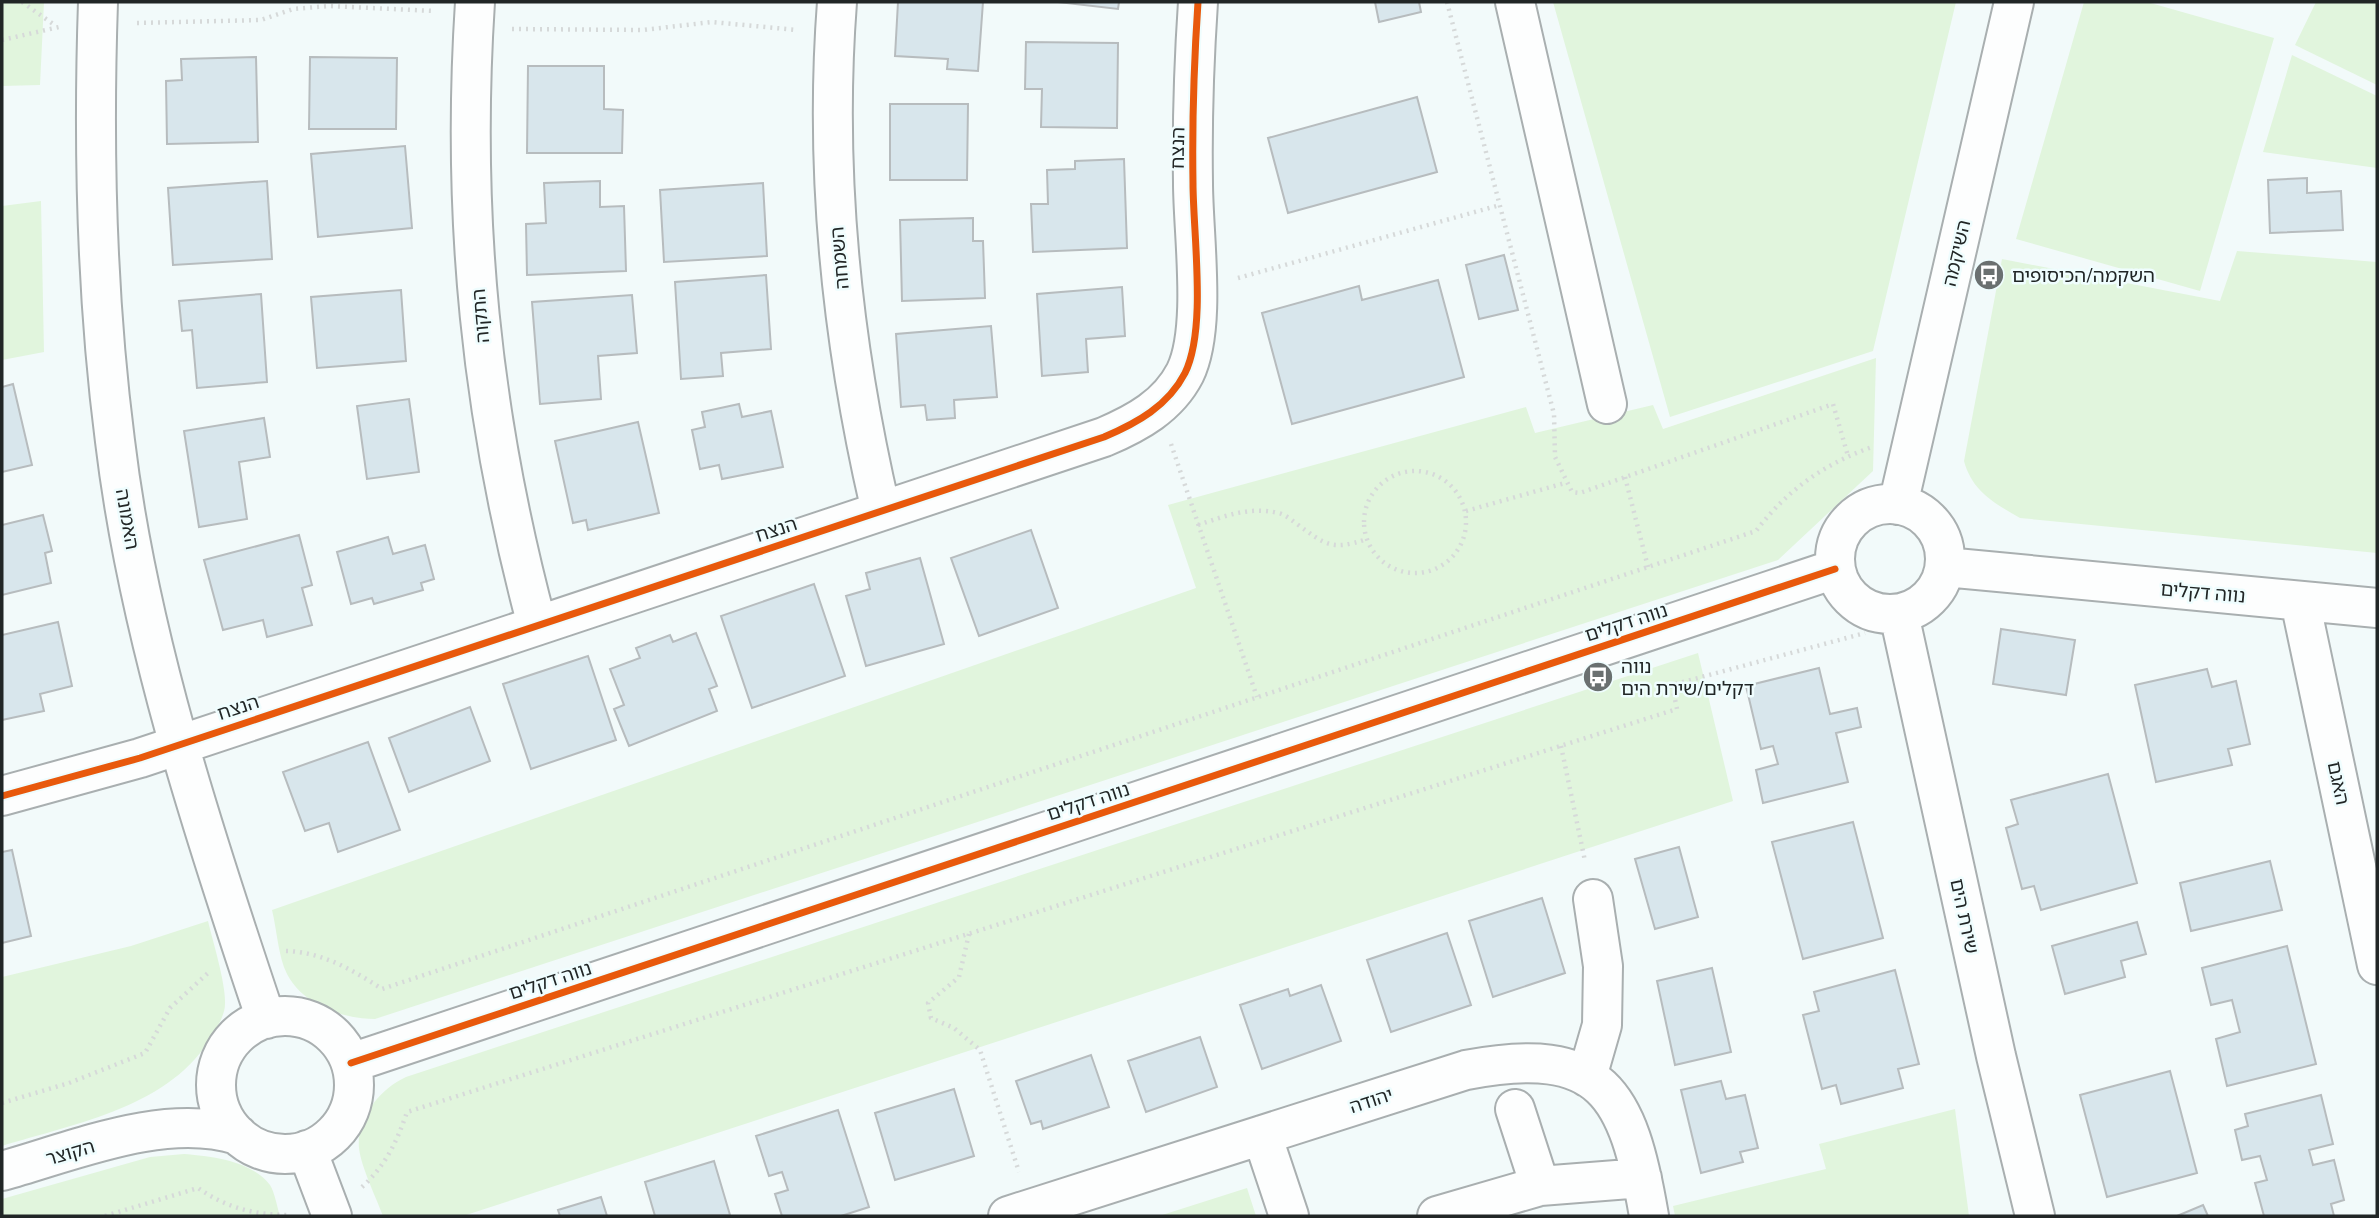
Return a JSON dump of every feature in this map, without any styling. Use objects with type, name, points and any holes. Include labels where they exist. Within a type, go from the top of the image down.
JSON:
[{"type":"street","name":"הנצח","points":[[2,796],[140,758],[1104,437],[1133,425],[1158,407],[1186,370],[1195,334],[1193,181],[1198,2]]},
{"type":"street","points":[[1515,2],[1607,404]]},
{"type":"street","name":"השיקמה","points":[[1898,505],[2014,2]]},
{"type":"street","name":"האמונה","points":[[97,13],[94,133],[99,287],[115,443],[142,598],[181,743],[266,1019]]},
{"type":"street","name":"התקוה","points":[[474,15],[470,181],[477,303],[493,432],[511,528],[537,625]]},
{"type":"street","name":"השמחה","points":[[836,18],[833,129],[841,282],[859,419],[881,511]]},
{"type":"street","points":[[1898,505],[1914,509],[1934,526],[1942,541],[1945,567],[1940,583],[1930,597],[1900,619],[1858,605],[1841,585],[1835,569],[1837,543],[1850,521],[1872,507],[1898,505]]},
{"type":"street","name":"נווה דקלים","points":[[1945,567],[2377,608]]},
{"type":"street","name":"נווה דקלים","points":[[351,1063],[1835,569]]},
{"type":"street","name":"האגם","points":[[2300,601],[2377,965]]},
{"type":"street","name":"שירת הים","points":[[1900,619],[1996,1056],[2035,1216]]},
{"type":"street","points":[[1587,1077],[1602,1025],[1603,967],[1592,899]]},
{"type":"street","points":[[285,1016],[315,1023],[340,1043],[351,1063],[354,1084],[348,1115],[335,1132],[307,1150],[286,1154],[265,1151],[238,1135],[220,1107],[217,1076],[223,1056],[235,1038],[266,1019],[285,1016]]},
{"type":"street","name":"יהודה","points":[[1020,1212],[1466,1070],[1494,1065],[1545,1063],[1587,1077],[1620,1109],[1631,1133],[1648,1216]]},
{"type":"street","name":"הקוצר","points":[[139,1133],[187,1107],[217,1076]]},
{"type":"street","points":[[1515,1109],[1540,1186]]},
{"type":"street","name":"הקוצר","points":[[2,1171],[139,1133],[192,1126],[238,1135]]},
{"type":"street","points":[[1262,1135],[1289,1216]]},
{"type":"street","points":[[307,1150],[330,1212]]},
{"type":"street","points":[[1437,1216],[1540,1186],[1642,1178]]},
{"type":"path","points":[[22,2],[57,27]]},
{"type":"path","points":[[2,40],[57,27],[97,13],[261,20],[293,9],[329,6],[643,30],[712,22],[836,18]]},
{"type":"path","points":[[1196,289],[1500,205]]},
{"type":"path","points":[[1158,407],[1257,697]]},
{"type":"path","points":[[2,1103],[69,1083],[145,1054],[163,1019],[189,988],[210,972],[245,957],[290,951],[320,957],[351,968],[382,989],[1756,531],[1784,498],[1814,474],[1862,451],[1914,437]]},
{"type":"path","points":[[1423,471],[1445,480],[1457,491],[1466,511],[1466,529],[1458,551],[1446,563],[1432,571],[1408,573],[1393,568],[1374,553],[1367,539],[1364,523],[1369,500],[1378,487],[1399,473],[1423,471]]},
{"type":"path","points":[[1625,477],[1648,567]]},
{"type":"path","points":[[1466,511],[1565,483]]},
{"type":"path","points":[[1198,525],[1239,511],[1256,510],[1281,513],[1325,544],[1345,546],[1367,539]]},
{"type":"path","points":[[105,1216],[198,1188],[217,1201],[240,1211],[264,1215],[330,1212],[363,1186],[382,1166],[397,1142],[407,1112],[1677,709],[1672,685],[1900,619]]},
{"type":"path","points":[[1561,746],[1592,899]]},
{"type":"path","points":[[969,934],[959,978],[928,1003],[931,1017],[954,1028],[981,1050],[1020,1212]]},
{"type":"green space","points":[[2,2],[44,2],[40,85],[2,86]]},
{"type":"green space","points":[[1553,2],[1956,2],[1873,351],[1670,417]]},
{"type":"green space","points":[[2084,2],[2147,2],[2274,38],[2200,291],[2016,239]]},
{"type":"green space","points":[[2316,2],[2377,2],[2377,85],[2295,45]]},
{"type":"green space","points":[[2292,55],[2377,96],[2377,168],[2263,152]]},
{"type":"green space","points":[[41,201],[44,352],[2,360],[2,206]]},
{"type":"green space","points":[[2237,251],[2377,262],[2377,553],[2020,518],[1978,488],[1964,461],[2002,259],[2220,301]]},
{"type":"green space","points":[[1876,358],[1873,471],[1778,560],[375,1019],[337,1013],[313,1002],[294,985],[284,967],[272,910],[1196,588],[1168,505],[1526,407],[1535,433],[1653,405],[1663,429]]},
{"type":"green space","points":[[1698,653],[1733,801],[463,1216],[383,1216],[363,1164],[359,1137],[366,1115],[379,1096],[406,1077]]},
{"type":"green space","points":[[208,921],[221,974],[225,1008],[217,1027],[195,1059],[173,1079],[120,1109],[2,1146],[2,977],[131,946]]},
{"type":"green space","points":[[1955,1109],[1969,1216],[1675,1216],[1673,1206],[1826,1169],[1819,1144]]},
{"type":"green space","points":[[184,1154],[218,1158],[253,1170],[270,1185],[280,1216],[2,1216],[2,1199],[150,1157]]},
{"type":"green space","points":[[1247,1188],[1256,1216],[1159,1216]]},
{"type":"building","points":[[898,2],[983,2],[978,71],[947,69],[948,59],[895,56]]},
{"type":"building","points":[[1058,2],[1119,2],[1118,9]]},
{"type":"building","points":[[1375,2],[1419,2],[1421,12],[1379,22]]},
{"type":"building","points":[[1026,42],[1118,43],[1117,128],[1041,127],[1042,89],[1025,89]]},
{"type":"building","points":[[256,57],[258,142],[167,144],[166,81],[182,80],[181,59]]},
{"type":"building","points":[[310,57],[397,58],[396,129],[309,129]]},
{"type":"building","points":[[528,66],[604,66],[604,109],[623,110],[622,153],[527,153]]},
{"type":"building","points":[[1417,97],[1437,172],[1288,213],[1268,138]]},
{"type":"building","points":[[890,104],[968,104],[967,180],[890,180]]},
{"type":"building","points":[[405,146],[412,228],[318,237],[311,154]]},
{"type":"building","points":[[1124,159],[1127,248],[1033,252],[1031,204],[1048,204],[1047,170],[1075,169],[1075,161]]},
{"type":"building","points":[[2307,178],[2307,193],[2341,191],[2343,230],[2270,233],[2268,180]]},
{"type":"building","points":[[267,181],[272,259],[173,265],[168,188]]},
{"type":"building","points":[[600,181],[600,207],[624,206],[626,271],[527,275],[526,224],[546,223],[544,183]]},
{"type":"building","points":[[763,183],[767,256],[664,262],[660,190]]},
{"type":"building","points":[[973,218],[973,241],[983,241],[985,298],[902,301],[900,220]]},
{"type":"building","points":[[1504,255],[1518,310],[1479,319],[1466,265]]},
{"type":"building","points":[[766,275],[771,349],[721,353],[723,376],[681,379],[675,282]]},
{"type":"building","points":[[1438,280],[1464,377],[1292,424],[1262,313],[1359,286],[1362,300]]},
{"type":"building","points":[[1122,287],[1125,336],[1086,339],[1088,372],[1042,376],[1037,294]]},
{"type":"building","points":[[401,290],[406,361],[317,368],[311,297]]},
{"type":"building","points":[[261,294],[267,382],[197,388],[192,330],[182,331],[179,301]]},
{"type":"building","points":[[632,295],[637,353],[598,356],[601,399],[540,404],[532,302]]},
{"type":"building","points":[[991,326],[997,397],[954,400],[955,418],[927,420],[925,405],[901,407],[896,334]]},
{"type":"building","points":[[13,384],[32,465],[2,472],[2,387]]},
{"type":"building","points":[[409,399],[419,472],[367,479],[357,406]]},
{"type":"building","points":[[739,404],[742,417],[771,411],[783,467],[722,479],[719,465],[700,469],[692,430],[705,427],[702,412]]},
{"type":"building","points":[[264,418],[270,457],[239,462],[247,519],[199,527],[184,431]]},
{"type":"building","points":[[638,422],[659,513],[588,530],[586,520],[573,523],[555,441]]},
{"type":"building","points":[[43,515],[52,551],[45,553],[51,583],[2,595],[2,525]]},
{"type":"building","points":[[1031,530],[1058,608],[979,636],[951,558]]},
{"type":"building","points":[[299,535],[312,585],[302,588],[312,625],[267,637],[263,620],[223,630],[204,560]]},
{"type":"building","points":[[388,537],[393,554],[425,545],[434,579],[421,583],[423,590],[374,604],[372,598],[351,604],[337,552]]},
{"type":"building","points":[[920,558],[944,644],[866,666],[846,596],[870,589],[866,573]]},
{"type":"building","points":[[814,584],[845,676],[752,708],[721,616]]},
{"type":"building","points":[[58,622],[72,686],[40,694],[44,711],[2,720],[2,635]]},
{"type":"building","points":[[2001,629],[2075,640],[2066,695],[1993,684]]},
{"type":"building","points":[[696,633],[717,686],[709,689],[717,711],[629,746],[614,709],[624,705],[610,669],[640,658],[636,648],[670,635],[673,642]]},
{"type":"building","points":[[588,656],[616,740],[531,769],[503,684]]},
{"type":"building","points":[[1819,668],[1830,714],[1857,708],[1861,727],[1836,733],[1848,782],[1763,803],[1756,770],[1778,764],[1773,746],[1761,749],[1746,686]]},
{"type":"building","points":[[2207,669],[2212,687],[2236,681],[2250,744],[2228,749],[2232,765],[2156,782],[2135,685]]},
{"type":"building","points":[[470,707],[490,761],[409,792],[389,738]]},
{"type":"building","points":[[368,742],[400,830],[338,852],[329,823],[305,831],[283,772]]},
{"type":"building","points":[[2108,774],[2137,883],[2041,910],[2034,886],[2022,889],[2006,828],[2018,824],[2011,800]]},
{"type":"building","points":[[1853,822],[1883,938],[1803,959],[1772,842]]},
{"type":"building","points":[[1679,847],[1698,917],[1655,929],[1635,859]]},
{"type":"building","points":[[12,850],[31,936],[2,943],[2,852]]},
{"type":"building","points":[[2270,861],[2282,910],[2191,931],[2180,883]]},
{"type":"building","points":[[1542,898],[1565,973],[1493,997],[1469,921]]},
{"type":"building","points":[[2137,922],[2146,954],[2121,961],[2125,977],[2065,994],[2052,946]]},
{"type":"building","points":[[1447,933],[1471,1005],[1391,1032],[1367,960]]},
{"type":"building","points":[[2287,946],[2316,1064],[2227,1086],[2216,1039],[2240,1032],[2232,1000],[2211,1005],[2202,968]]},
{"type":"building","points":[[1712,968],[1731,1052],[1675,1065],[1657,981]]},
{"type":"building","points":[[1895,970],[1919,1064],[1898,1069],[1903,1088],[1841,1104],[1836,1085],[1822,1089],[1803,1015],[1819,1011],[1814,992]]},
{"type":"building","points":[[1321,985],[1341,1041],[1262,1069],[1240,1005],[1288,989],[1290,996]]},
{"type":"building","points":[[1200,1037],[1217,1087],[1146,1112],[1128,1061]]},
{"type":"building","points":[[1091,1055],[1109,1107],[1043,1129],[1041,1121],[1031,1124],[1016,1081]]},
{"type":"building","points":[[2170,1071],[2197,1173],[2107,1197],[2080,1095]]},
{"type":"building","points":[[1721,1081],[1726,1099],[1745,1095],[1758,1148],[1740,1152],[1743,1162],[1701,1173],[1681,1090]]},
{"type":"building","points":[[954,1089],[974,1156],[895,1180],[875,1113]]},
{"type":"building","points":[[2321,1095],[2333,1144],[2309,1150],[2313,1165],[2334,1160],[2344,1200],[2331,1204],[2334,1216],[2264,1216],[2255,1183],[2267,1180],[2260,1156],[2242,1160],[2235,1130],[2248,1126],[2245,1114]]},
{"type":"building","points":[[838,1110],[869,1207],[841,1216],[782,1216],[775,1194],[788,1190],[782,1172],[769,1176],[756,1136]]},
{"type":"building","points":[[714,1161],[730,1215],[655,1216],[645,1182]]},
{"type":"building","points":[[601,1197],[607,1216],[560,1216],[558,1210]]},
{"type":"building","points":[[2203,1205],[2208,1216],[2177,1216]]},
{"type":"cycle path","points":[[2,796],[140,758],[1104,437],[1150,412],[1170,395],[1185,373],[1196,332],[1193,137],[1198,2]]},
{"type":"cycle path","points":[[351,1063],[1835,569]]},
{"type":"place","name":"השקמה/הכיסופים","points":[[1989,275]]},
{"type":"place","name":"נווה דקלים/שירת הים","points":[[1598,677]]}]
